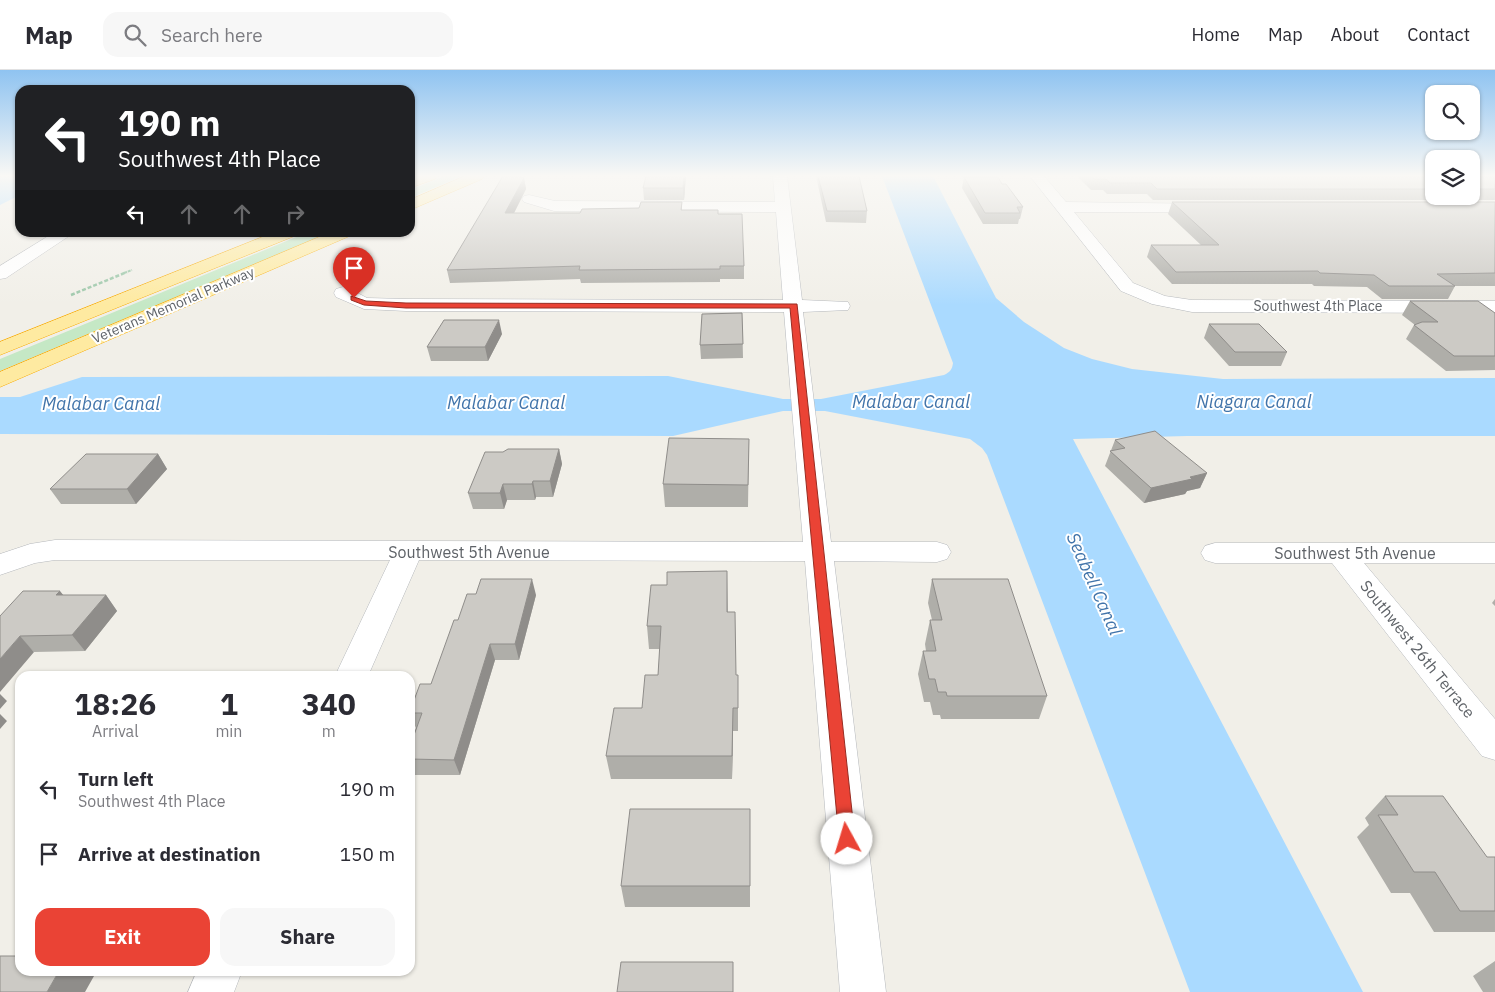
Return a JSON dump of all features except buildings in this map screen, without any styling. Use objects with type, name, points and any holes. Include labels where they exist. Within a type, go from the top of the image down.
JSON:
[{"type":"highway","name":"Veterans Memorial Parkway","points":[[0,349],[279,237]]},
{"type":"highway","name":"Veterans Memorial Parkway","points":[[8,376],[334,237]]},
{"type":"street","points":[[784,219],[863,992]]},
{"type":"street","name":"Southwest 4th Place","points":[[1072,219],[1127,287],[1143,296],[1166,303],[1192,306],[1495,307]]},
{"type":"street","points":[[0,274],[59,237]]},
{"type":"street","points":[[342,293],[364,303],[406,305],[841,306]]},
{"type":"street","name":"Southwest 5th Avenue","points":[[2,564],[30,554],[55,550],[937,552]]},
{"type":"street","points":[[354,671],[409,551]]},
{"type":"street","name":"Southwest 5th Avenue","points":[[1215,552],[1495,553]]},
{"type":"street","name":"Southwest 26th Terrace","points":[[1340,553],[1495,745]]},
{"type":"street","points":[[210,992],[218,976]]},
{"type":"green space","points":[[296,237],[318,237],[0,371],[0,359]]},
{"type":"water","points":[[898,219],[955,219],[996,298],[1024,322],[1064,348],[1092,359],[1132,369],[1223,379],[1495,378],[1495,436],[1187,436],[1073,439],[1363,992],[1190,992],[987,455],[982,448],[970,439],[825,411],[783,411],[673,436],[0,434],[0,397],[20,397],[82,377],[668,376],[783,399],[821,399],[944,375],[948,373],[953,363]]},
{"type":"route","points":[[354,298],[364,303],[406,305],[794,306],[847,839]]},
{"type":"water label","name":"Malabar Canal","points":[[911,402]]},
{"type":"water label","name":"Niagara Canal","points":[[1254,402]]},
{"type":"water label","name":"Malabar Canal","points":[[506,403]]},
{"type":"water label","name":"Malabar Canal","points":[[101,404]]},
{"type":"water label","name":"Seabell Canal","points":[[1094,584]]}]
